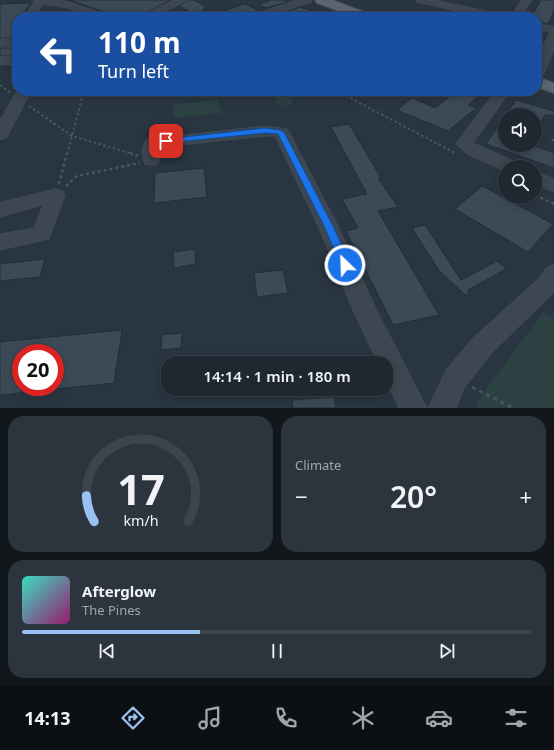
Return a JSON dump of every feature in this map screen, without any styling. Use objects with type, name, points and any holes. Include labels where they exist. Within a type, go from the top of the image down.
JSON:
[{"type":"main road","points":[[321,0],[353,12]]},
{"type":"main road","points":[[542,84],[554,88]]},
{"type":"street","points":[[32,12],[40,0],[69,5],[89,12]]},
{"type":"street","points":[[157,12],[182,0]]},
{"type":"street","points":[[272,12],[307,0]]},
{"type":"street","points":[[421,0],[462,4],[483,12]]},
{"type":"street","points":[[519,12],[527,0]]},
{"type":"street","points":[[542,29],[554,35],[542,63]]},
{"type":"street","points":[[0,43],[12,43]]},
{"type":"street","points":[[0,61],[12,60]]},
{"type":"street","points":[[0,135],[21,96]]},
{"type":"street","points":[[498,161],[473,150],[464,144],[499,96]]},
{"type":"street","points":[[151,160],[152,142],[265,131],[280,132],[328,226],[368,317],[413,408]]},
{"type":"street","points":[[542,180],[554,186]]},
{"type":"street","points":[[0,210],[56,195]]},
{"type":"street","points":[[0,242],[42,234],[56,195]]},
{"type":"street","points":[[442,408],[455,379],[481,347],[547,285],[554,274]]},
{"type":"path","points":[[0,85],[12,90]]},
{"type":"path","points":[[23,96],[72,136],[151,160]]},
{"type":"path","points":[[56,195],[83,96]]},
{"type":"path","points":[[347,96],[456,153]]},
{"type":"path","points":[[554,139],[552,141],[554,142]]},
{"type":"path","points":[[56,195],[77,176],[151,160]]},
{"type":"path","points":[[542,198],[554,204]]},
{"type":"path","points":[[455,379],[505,406],[513,408]]},
{"type":"green space","points":[[275,96],[289,96],[293,104],[279,106]]},
{"type":"green space","points":[[218,100],[221,113],[174,118],[173,104]]},
{"type":"green space","points":[[543,312],[554,318],[554,408],[476,408],[479,399]]},
{"type":"building","points":[[69,0],[171,0],[147,12],[105,12]]},
{"type":"building","points":[[188,0],[194,0],[205,6],[202,12],[190,12],[179,6]]},
{"type":"building","points":[[271,0],[283,0],[287,2],[267,8],[258,5]]},
{"type":"building","points":[[541,0],[554,0],[554,11],[548,24],[542,23],[542,12],[534,12]]},
{"type":"building","points":[[31,3],[24,12],[12,12],[12,38],[0,38],[0,4]]},
{"type":"building","points":[[245,4],[260,11],[257,12],[220,12]]},
{"type":"building","points":[[301,7],[312,12],[287,12]]},
{"type":"building","points":[[0,48],[12,48],[12,55],[0,56]]},
{"type":"building","points":[[451,96],[479,96],[468,105],[476,108],[448,131],[397,110],[412,98],[435,108]]},
{"type":"building","points":[[516,100],[554,111],[554,115],[545,115],[542,120],[542,108],[511,108]]},
{"type":"building","points":[[349,124],[381,178],[378,178],[398,207],[378,211],[439,315],[393,325],[346,231],[358,228],[342,199],[367,194],[331,127]]},
{"type":"building","points":[[498,126],[498,148],[486,144]]},
{"type":"building","points":[[542,149],[554,153],[554,168],[542,164],[542,160],[531,160],[509,152],[542,152]]},
{"type":"building","points":[[204,168],[207,197],[154,203],[155,173]]},
{"type":"building","points":[[482,186],[498,195],[498,204],[516,204],[553,224],[528,252],[455,209]]},
{"type":"building","points":[[425,225],[461,280],[497,261],[506,269],[468,290],[469,293],[465,295],[440,272],[412,228]]},
{"type":"building","points":[[195,249],[196,264],[174,268],[173,252]]},
{"type":"building","points":[[45,259],[40,277],[0,281],[0,264]]},
{"type":"building","points":[[283,270],[288,293],[257,297],[254,273]]},
{"type":"building","points":[[122,330],[114,383],[64,388],[64,344],[12,344],[12,394],[0,395],[0,342]]},
{"type":"building","points":[[182,333],[181,348],[161,350],[162,335]]},
{"type":"building","points":[[334,397],[336,408],[293,408],[292,400]]},
{"type":"route","points":[[166,141],[265,131],[280,132],[328,226],[345,265]]}]
